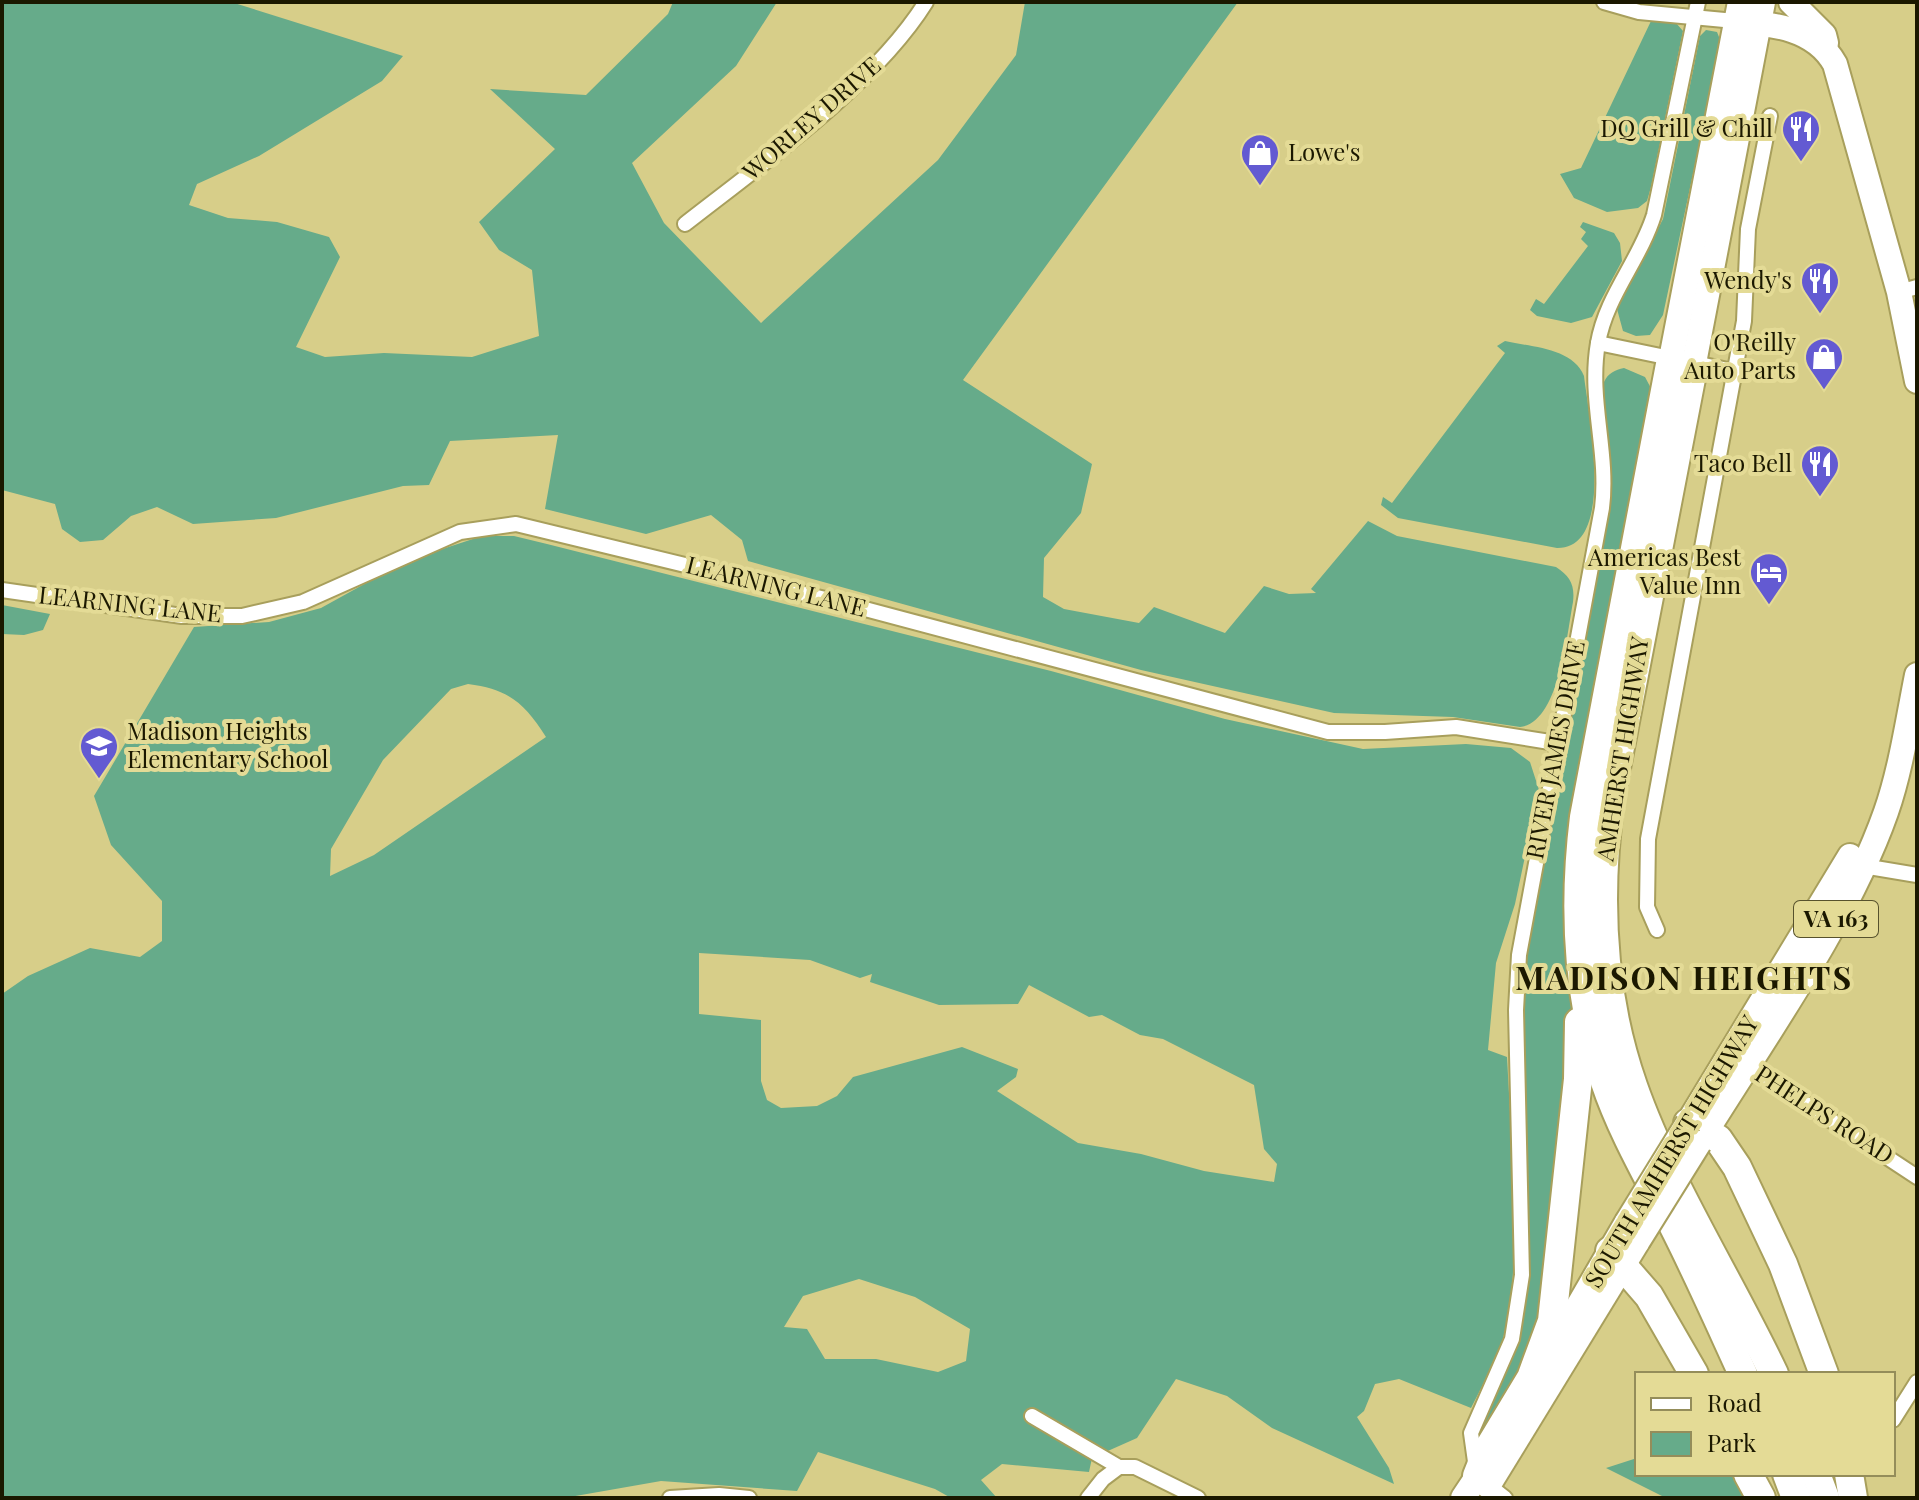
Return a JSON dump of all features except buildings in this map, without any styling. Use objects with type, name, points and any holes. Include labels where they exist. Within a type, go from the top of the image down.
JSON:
[{"type":"highway","name":"AMHERST HIGHWAY","points":[[1683,361],[1584,817],[1579,861],[1579,945],[1588,1013],[1606,1083],[1630,1142],[1742,1372]]},
{"type":"highway","name":"AMHERST HIGHWAY","points":[[1683,361],[1610,799],[1602,886],[1602,931],[1611,1001],[1633,1086],[1672,1172],[1773,1372]]},
{"type":"highway","points":[[1483,1493],[1487,1451],[1531,1378],[1552,1321],[1578,1079],[1579,945]]},
{"type":"highway","points":[[1698,1132],[1718,1139],[1737,1167],[1783,1264],[1823,1372]]},
{"type":"highway","points":[[1625,1245],[1693,1372]]},
{"type":"highway","points":[[1749,1476],[1761,1498]]},
{"type":"highway","points":[[1788,1476],[1796,1498]]},
{"type":"highway","points":[[1817,1476],[1825,1498]]},
{"type":"highway","points":[[1849,1476],[1853,1498]]},
{"type":"main road","points":[[1791,2],[1824,35],[1908,290],[1917,381]]},
{"type":"main road","points":[[1749,12],[1815,39],[1829,53]]},
{"type":"main road","name":"AMHERST HIGHWAY","points":[[1683,361],[1749,12]]},
{"type":"main road","name":"SOUTH AMHERST HIGHWAY","points":[[1739,1060],[1838,915],[1863,866],[1886,812],[1917,675]]},
{"type":"main road","name":"SOUTH AMHERST HIGHWAY","points":[[1483,1493],[1625,1245],[1698,1132],[1739,1060],[1835,885],[1898,761]]},
{"type":"street","name":"WORLEY DRIVE","points":[[685,224],[779,149],[882,60],[926,2]]},
{"type":"street","points":[[1604,2],[1639,12],[1695,18],[1749,12]]},
{"type":"street","name":"RIVER JAMES DRIVE","points":[[1483,1493],[1471,1433],[1512,1339],[1521,1283],[1523,1202],[1516,1010],[1519,955],[1605,484],[1605,459],[1594,406],[1598,343],[1616,291],[1644,242],[1654,215],[1698,2]]},
{"type":"street","points":[[1657,930],[1647,907],[1648,839],[1744,321],[1748,229],[1770,116]]},
{"type":"street","points":[[1598,343],[1733,371]]},
{"type":"street","name":"LEARNING LANE","points":[[2,590],[182,616],[242,616],[303,602],[460,532],[516,524],[836,601],[1328,732],[1456,727],[1556,743]]},
{"type":"street","points":[[1863,866],[1917,875]]},
{"type":"street","name":"PHELPS ROAD","points":[[1739,1060],[1917,1177]]},
{"type":"street","points":[[1895,1417],[1917,1382]]},
{"type":"street","points":[[1032,1416],[1119,1467],[1135,1467],[1198,1498]]},
{"type":"street","points":[[1088,1498],[1103,1479],[1119,1467]]},
{"type":"street","points":[[670,1498],[719,1495],[749,1498]]},
{"type":"green space","points":[[2,2],[231,2],[403,56],[382,81],[259,156],[197,184],[189,205],[228,218],[277,222],[329,237],[340,257],[296,347],[325,357],[384,353],[472,357],[539,336],[532,270],[499,250],[479,222],[555,149],[490,89],[586,95],[668,14],[673,2],[777,2],[736,66],[632,163],[664,223],[761,323],[938,160],[1016,55],[1025,2],[1238,2],[963,380],[1092,464],[1081,513],[1044,558],[1043,597],[1064,609],[1139,623],[1154,607],[1225,633],[1264,586],[1289,594],[1316,593],[1311,589],[1368,521],[1397,536],[1556,567],[1565,574],[1572,586],[1573,602],[1564,655],[1552,694],[1533,722],[1520,727],[1453,717],[1334,713],[1141,670],[748,561],[742,540],[711,515],[646,534],[545,509],[558,435],[450,441],[429,485],[403,486],[276,518],[193,524],[157,507],[131,516],[103,540],[80,542],[62,529],[55,504],[2,490]]},
{"type":"green space","points":[[1651,21],[1676,23],[1683,31],[1651,187],[1647,201],[1638,208],[1607,212],[1574,198],[1560,174],[1581,168]]},
{"type":"green space","points":[[1706,30],[1717,32],[1721,42],[1663,315],[1650,335],[1636,336],[1623,331],[1617,309],[1663,219],[1700,36]]},
{"type":"green space","points":[[1583,222],[1614,233],[1620,243],[1622,261],[1592,317],[1571,323],[1537,316],[1530,310],[1536,299],[1544,304],[1588,246],[1581,239],[1586,232],[1580,227]]},
{"type":"green space","points":[[1505,341],[1561,354],[1579,367],[1584,376],[1593,447],[1593,504],[1587,527],[1576,542],[1557,548],[1398,518],[1381,505],[1383,497],[1392,503],[1505,353],[1497,346]]},
{"type":"green space","points":[[1624,368],[1645,377],[1653,392],[1572,801],[1563,894],[1574,1051],[1535,1352],[1480,1438],[1481,1422],[1513,1352],[1525,1304],[1529,1219],[1522,1077],[1523,965],[1611,489],[1604,382],[1615,371]]},
{"type":"green space","points":[[482,536],[514,536],[1051,671],[1225,719],[1363,749],[1466,744],[1511,748],[1530,762],[1539,790],[1515,904],[1496,963],[1488,1050],[1507,1057],[1516,1221],[1511,1306],[1500,1351],[1471,1408],[1399,1379],[1375,1384],[1364,1411],[1357,1417],[1389,1468],[1394,1484],[1272,1428],[1227,1396],[1176,1379],[1137,1438],[1092,1458],[1089,1472],[1002,1464],[981,1480],[997,1498],[951,1498],[935,1489],[818,1452],[797,1491],[661,1481],[564,1498],[2,1498],[2,994],[28,976],[90,948],[140,957],[162,941],[162,901],[111,845],[94,796],[194,627],[269,622],[321,608],[406,561]],"holes":[[[468,684],[495,690],[514,700],[546,737],[374,855],[330,876],[331,849],[383,760],[451,689]],[[699,953],[810,960],[860,978],[872,974],[870,982],[939,1005],[1018,1004],[1029,985],[1089,1017],[1102,1015],[1140,1035],[1163,1039],[1254,1085],[1264,1149],[1277,1164],[1274,1182],[1204,1171],[1141,1154],[1078,1143],[997,1091],[1016,1077],[1018,1069],[962,1047],[853,1077],[837,1096],[817,1106],[781,1108],[767,1100],[761,1081],[761,1020],[699,1014]],[[859,1279],[915,1297],[970,1329],[966,1361],[938,1372],[876,1359],[825,1359],[807,1329],[784,1327],[803,1296]]]},
{"type":"green space","points":[[2,605],[50,614],[43,630],[24,635],[2,634]]},
{"type":"green space","points":[[1635,1459],[1635,1476],[1735,1476],[1747,1498],[1666,1498],[1606,1468]]},
{"type":"place","name":"DQ Grill & Chill","points":[[1801,163]]},
{"type":"place","name":"Lowe's","points":[[1260,187]]},
{"type":"place","name":"Wendy's","points":[[1820,315]]},
{"type":"place","name":"O'Reilly Auto Parts","points":[[1824,391]]},
{"type":"place","name":"Taco Bell","points":[[1820,498]]},
{"type":"place","name":"Americas Best Value Inn","points":[[1769,606]]},
{"type":"place","name":"Madison Heights Elementary School","points":[[99,780]]},
{"type":"district","name":"MADISON HEIGHTS","points":[[1684,979]]}]
